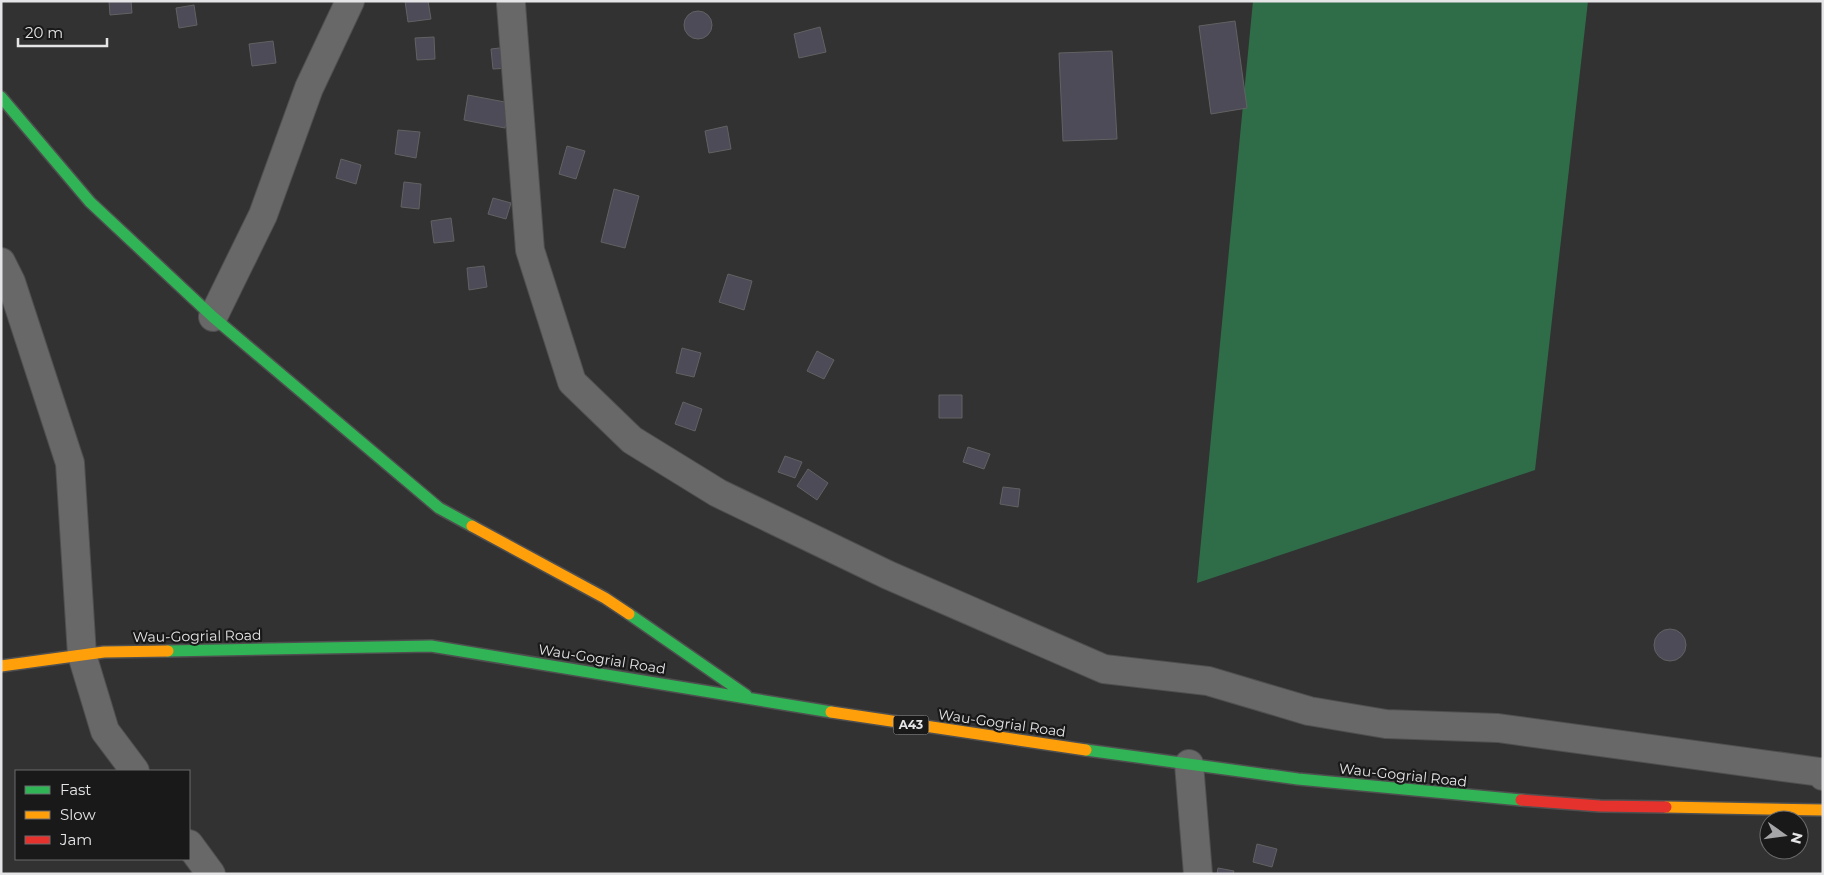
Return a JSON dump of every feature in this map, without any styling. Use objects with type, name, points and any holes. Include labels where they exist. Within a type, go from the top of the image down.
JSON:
[{"type":"main road","points":[[1,97],[90,202],[213,316],[439,508],[605,598],[751,698]]},
{"type":"main road","name":"Wau-Gogrial Road","points":[[1,666],[104,652],[431,646],[925,728],[1298,779],[1523,801],[1600,806],[1823,810]]},
{"type":"street","points":[[213,316],[263,215],[309,88],[350,1]]},
{"type":"street","points":[[511,4],[530,250],[572,382],[632,440],[718,493],[888,575],[1104,669],[1208,681],[1309,711],[1386,724],[1498,728],[1820,772],[1823,776]]},
{"type":"street","points":[[1,262],[11,282],[70,464],[82,655],[105,731],[134,770]]},
{"type":"street","points":[[1188,764],[1198,874]]},
{"type":"street","points":[[190,845],[210,874]]},
{"type":"green space","points":[[1253,1],[1588,1],[1535,470],[1197,583]]},
{"type":"building","points":[[109,1],[131,1],[132,13],[110,15]]},
{"type":"building","points":[[405,1],[428,1],[431,19],[408,22]]},
{"type":"building","points":[[194,5],[197,25],[179,28],[176,8]]},
{"type":"building","points":[[698,11],[708,15],[712,25],[708,35],[698,39],[688,35],[684,25],[688,15]]},
{"type":"building","points":[[1235,21],[1247,108],[1211,114],[1199,26]]},
{"type":"building","points":[[820,27],[826,52],[799,58],[794,34]]},
{"type":"building","points":[[434,37],[435,59],[417,60],[415,38]]},
{"type":"building","points":[[273,41],[276,63],[252,66],[249,44]]},
{"type":"building","points":[[508,47],[510,68],[493,69],[491,49]]},
{"type":"building","points":[[1112,51],[1117,139],[1063,141],[1059,53]]},
{"type":"building","points":[[468,95],[510,103],[505,128],[464,120]]},
{"type":"building","points":[[727,126],[731,149],[709,153],[705,131]]},
{"type":"building","points":[[398,130],[420,132],[416,158],[395,154]]},
{"type":"building","points":[[567,146],[585,151],[576,179],[559,174]]},
{"type":"building","points":[[341,159],[361,165],[356,184],[336,178]]},
{"type":"building","points":[[404,182],[421,184],[419,209],[401,207]]},
{"type":"building","points":[[614,189],[639,196],[625,248],[601,242]]},
{"type":"building","points":[[493,198],[511,203],[506,219],[488,214]]},
{"type":"building","points":[[451,218],[454,241],[434,243],[431,221]]},
{"type":"building","points":[[484,266],[487,287],[469,290],[467,268]]},
{"type":"building","points":[[728,274],[752,281],[744,310],[719,302]]},
{"type":"building","points":[[682,348],[701,353],[694,377],[676,373]]},
{"type":"building","points":[[817,351],[834,360],[824,379],[807,371]]},
{"type":"building","points":[[939,395],[962,395],[962,418],[939,418]]},
{"type":"building","points":[[683,402],[702,409],[695,431],[675,424]]},
{"type":"building","points":[[968,447],[990,454],[984,469],[963,462]]},
{"type":"building","points":[[785,456],[802,462],[795,478],[778,472]]},
{"type":"building","points":[[808,469],[828,483],[817,500],[797,486]]},
{"type":"building","points":[[1003,487],[1020,489],[1018,507],[1000,504]]},
{"type":"building","points":[[1670,629],[1682,633],[1686,645],[1682,657],[1670,661],[1658,657],[1654,645],[1658,633]]},
{"type":"building","points":[[1257,844],[1277,849],[1272,867],[1253,862]]},
{"type":"building","points":[[1218,868],[1234,871],[1233,874],[1217,874]]},
{"type":"traffic: fast","points":[[1,97],[90,202],[213,317],[439,508],[472,526]]},
{"type":"traffic: fast","points":[[629,614],[746,695]]},
{"type":"traffic: fast","points":[[168,651],[431,646],[831,712]]},
{"type":"traffic: fast","points":[[1086,750],[1298,779],[1521,800]]},
{"type":"traffic: slow","points":[[472,526],[605,598],[629,614]]},
{"type":"traffic: slow","points":[[1,666],[104,652],[168,651]]},
{"type":"traffic: slow","points":[[831,712],[1086,750]]},
{"type":"traffic: slow","points":[[1666,807],[1823,810]]},
{"type":"traffic: jam","points":[[1521,800],[1600,806],[1666,807]]}]
